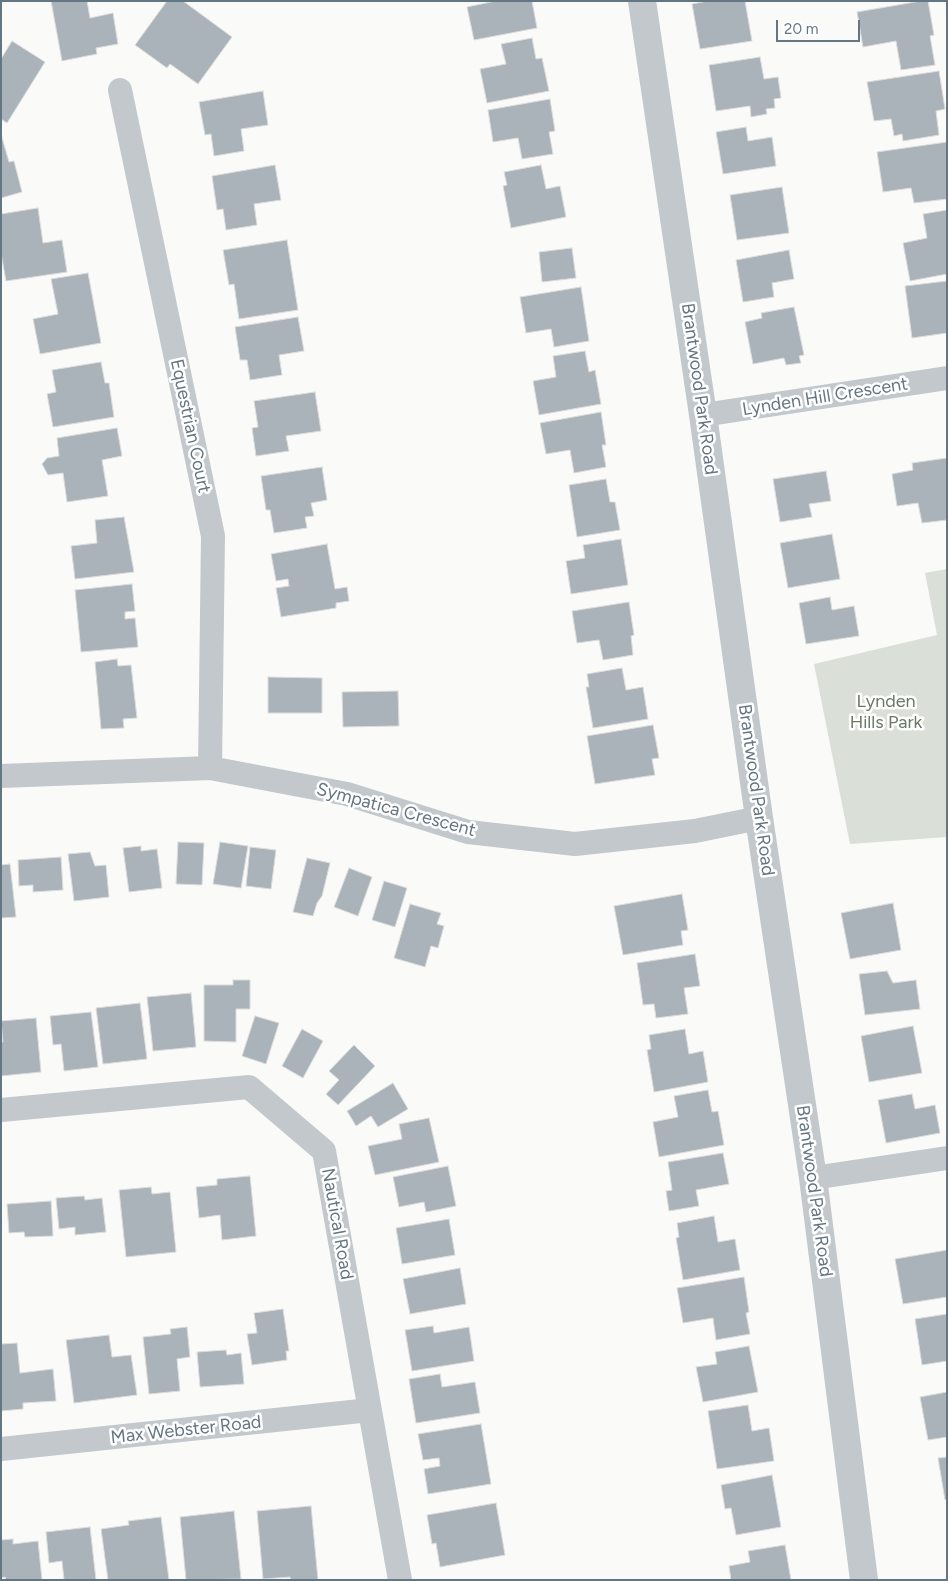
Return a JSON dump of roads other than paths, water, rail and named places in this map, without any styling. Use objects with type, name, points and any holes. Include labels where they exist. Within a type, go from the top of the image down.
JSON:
[{"type":"street","name":"Brantwood Park Road","points":[[642,1],[703,415],[759,818],[813,1178],[864,1580]]},
{"type":"street","name":"Equestrian Court","points":[[120,90],[212,536],[210,768]]},
{"type":"street","name":"Lynden Hill Crescent","points":[[703,415],[947,378]]},
{"type":"street","name":"Sympatica Crescent","points":[[1,776],[210,768],[347,794],[468,832],[575,844],[695,831],[759,818]]},
{"type":"street","name":"Nautical Road","points":[[1,1110],[249,1087],[324,1151],[400,1580]]},
{"type":"street","points":[[813,1178],[947,1158]]},
{"type":"street","name":"Max Webster Road","points":[[1,1449],[370,1410]]},
{"type":"park label","name":"Lynden Hills Park","points":[[886,712]]}]
